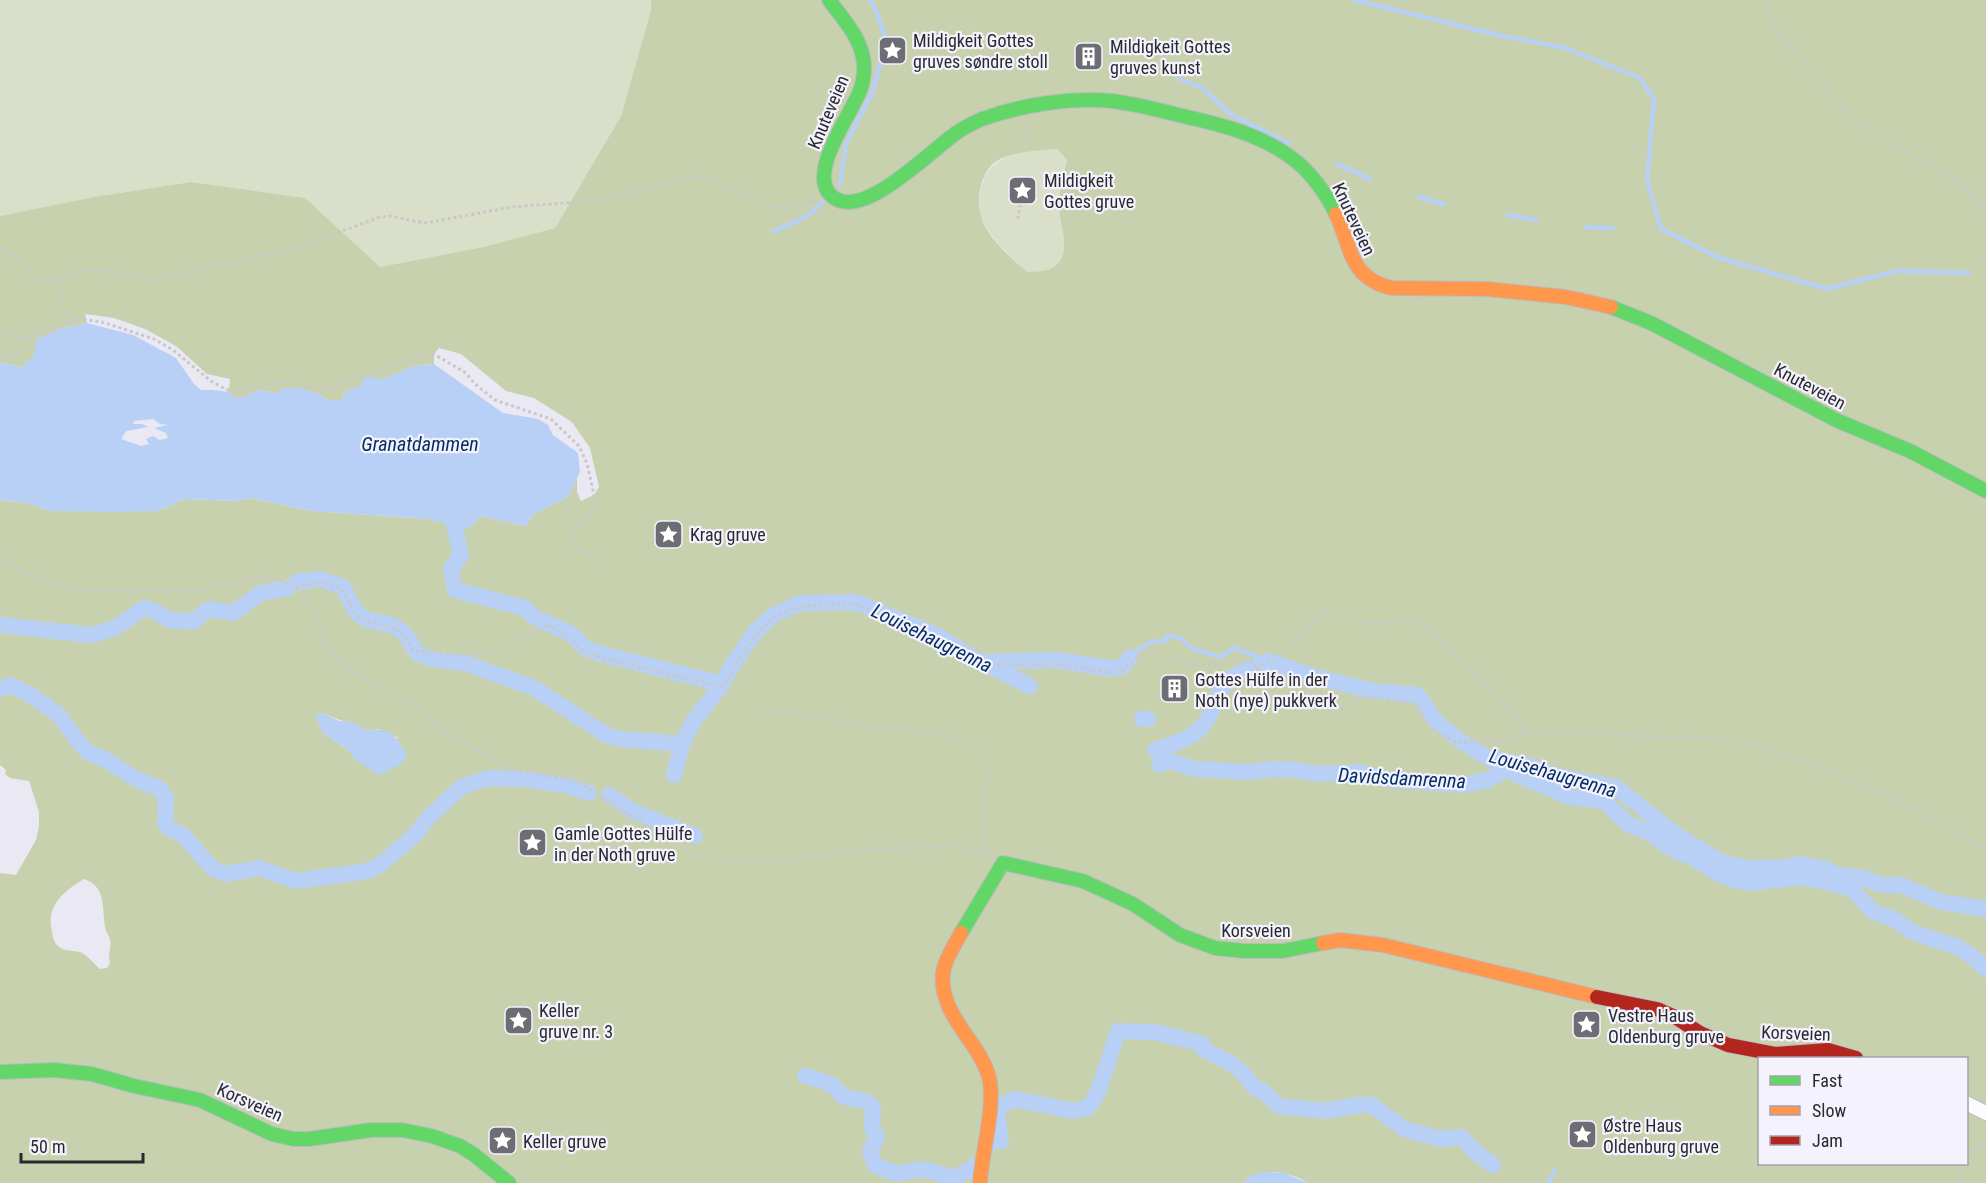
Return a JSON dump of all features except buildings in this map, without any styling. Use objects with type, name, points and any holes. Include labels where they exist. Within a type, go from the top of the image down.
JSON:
[{"type":"street","name":"Knuteveien","points":[[830,0],[858,43],[864,65],[860,93],[827,155],[824,182],[830,194],[842,201],[849,202],[872,196],[966,127],[1021,109],[1076,101],[1109,101],[1192,118],[1245,133],[1263,141],[1291,158],[1306,171],[1315,180],[1340,223],[1352,261],[1359,271],[1376,285],[1391,288],[1487,289],[1566,297],[1615,308],[1651,323],[1838,422],[1910,451],[1986,491]]},
{"type":"street","name":"Korsveien","points":[[1003,863],[1083,881],[1133,904],[1180,935],[1215,948],[1283,951],[1340,940],[1383,945],[1575,993],[1657,1009],[1700,1033],[1728,1045],[1774,1053],[1828,1050],[1850,1057]]},
{"type":"street","points":[[980,1183],[990,1104],[990,1081],[983,1060],[954,1019],[943,988],[945,963],[1003,863]]},
{"type":"street","name":"Korsveien","points":[[0,1072],[37,1069],[86,1073],[135,1086],[176,1093],[211,1104],[275,1134],[292,1139],[316,1138],[356,1131],[395,1130],[427,1134],[451,1141],[509,1183]]},
{"type":"street","points":[[1968,1104],[1986,1113]]},
{"type":"path","points":[[1764,0],[1778,32],[1806,63],[1833,99],[1852,118],[1867,130],[1959,182],[1979,199],[1986,216]]},
{"type":"path","points":[[0,247],[37,279],[53,282],[84,269],[110,270],[146,280],[156,280],[302,246],[380,217],[389,216],[426,223],[512,207],[589,201],[653,188],[675,179],[696,176],[724,185],[767,205],[785,208],[804,204],[830,194]]},
{"type":"path","points":[[1018,219],[1020,203]]},
{"type":"path","points":[[59,280],[60,302],[66,308],[70,321]]},
{"type":"path","points":[[0,352],[13,357],[23,349],[29,337],[39,328],[55,327],[80,319],[102,322],[154,339],[173,350],[211,381],[235,392],[277,381],[324,390],[361,374],[377,374],[397,362],[434,354],[466,373],[475,384],[495,400],[551,420],[579,447],[587,463],[594,495],[591,510],[585,519],[575,526],[571,537],[576,548],[589,553],[605,569]]},
{"type":"path","points":[[0,332],[20,339],[29,337]]},
{"type":"path","points":[[0,560],[55,586],[73,590],[196,591],[251,578],[270,577],[296,586],[320,582],[342,589],[356,614],[367,621],[397,630],[408,640],[412,650],[446,654],[474,653],[523,639],[547,626],[572,637],[575,644],[583,651],[600,657],[722,687],[758,633],[776,616],[801,606],[856,604],[937,638],[980,665],[1056,663],[1114,673],[1123,670],[1146,651],[1185,664],[1205,665],[1251,661],[1256,668],[1272,675],[1302,683],[1316,701],[1331,710],[1347,707],[1364,698],[1417,704],[1430,727],[1457,743],[1507,739],[1529,732],[1586,731],[1661,738],[1703,738],[1754,744],[1888,795],[1986,848]]},
{"type":"path","points":[[296,586],[304,595],[317,619],[326,645],[344,668],[416,706],[435,724],[510,769],[581,784],[701,858],[785,861],[874,849],[952,844],[976,850],[1003,863]]},
{"type":"path","points":[[1256,668],[1281,655],[1308,628],[1318,614],[1328,612],[1364,623],[1380,624],[1398,619],[1413,620],[1439,637],[1444,648],[1472,668],[1529,732]]},
{"type":"path","points":[[766,710],[822,716],[865,727],[932,732],[948,736],[984,755],[989,766],[983,807],[987,856]]},
{"type":"path","points":[[1968,1154],[1986,1139]]},
{"type":"path","points":[[1958,1183],[1962,1165]]},
{"type":"green space","points":[[0,0],[651,0],[651,10],[621,116],[555,228],[483,247],[379,267],[305,198],[191,182],[94,197],[0,216]]},
{"type":"green space","points":[[651,0],[1986,0],[1986,1183],[1307,1183],[1292,1175],[1275,1172],[1258,1174],[1243,1183],[0,1183],[0,873],[16,875],[36,840],[39,812],[29,781],[10,778],[0,765],[0,500],[28,503],[50,511],[158,511],[185,499],[235,501],[251,498],[312,511],[429,519],[468,528],[481,516],[525,526],[534,514],[568,497],[577,478],[577,492],[581,501],[594,495],[599,487],[590,448],[572,422],[534,398],[506,391],[461,354],[439,348],[434,354],[434,364],[413,366],[388,378],[346,391],[342,400],[328,400],[316,393],[285,388],[276,393],[259,390],[241,398],[232,397],[229,392],[230,379],[207,374],[176,346],[145,329],[114,318],[85,314],[87,323],[59,329],[23,368],[0,362],[0,216],[94,197],[191,182],[305,198],[380,267],[483,247],[555,228],[621,116],[651,10]],"holes":[[[1057,149],[1067,160],[1059,203],[1064,248],[1058,263],[1050,269],[1027,272],[1001,248],[985,226],[980,212],[980,189],[989,168],[1000,159],[1024,152]],[[324,713],[368,731],[379,729],[399,738],[352,753],[323,733],[316,716]],[[84,879],[96,887],[102,898],[105,927],[110,938],[110,963],[107,968],[100,969],[84,954],[62,949],[54,940],[51,926],[52,910],[65,893]]]},
{"type":"green space","points":[[1057,149],[1067,160],[1059,198],[1064,239],[1062,256],[1058,263],[1050,269],[1026,272],[998,243],[983,220],[980,196],[983,182],[989,171],[1007,157],[1018,153]]},
{"type":"water","name":"Granatdammen","points":[[87,323],[133,335],[176,358],[194,384],[201,390],[229,392],[233,397],[241,398],[259,390],[276,393],[285,388],[300,388],[328,400],[342,400],[346,391],[361,386],[363,378],[377,377],[381,380],[413,366],[434,364],[503,413],[538,419],[548,425],[553,435],[578,453],[580,472],[568,497],[534,514],[525,526],[481,516],[468,529],[429,519],[312,511],[251,498],[235,501],[185,499],[158,511],[118,512],[50,511],[28,503],[0,500],[0,362],[23,368],[26,361],[33,358],[36,340],[59,329]],"holes":[[[153,419],[160,424],[168,425],[154,428],[166,433],[168,438],[160,440],[153,436],[146,439],[149,444],[141,446],[121,439],[126,431],[148,427],[133,424],[134,421]]]},
{"type":"water","points":[[323,713],[339,721],[352,722],[368,731],[382,730],[392,734],[397,738],[407,756],[401,764],[379,775],[354,759],[352,753],[323,733],[315,715]]},
{"type":"water","points":[[1265,1172],[1285,1173],[1307,1183],[1243,1183],[1251,1175]]},
{"type":"waterway","points":[[840,186],[846,144],[872,93],[887,42],[876,10],[870,0]]},
{"type":"waterway","points":[[1354,0],[1498,35],[1565,48],[1640,78],[1654,99],[1647,180],[1661,229],[1717,257],[1827,289],[1896,271],[1970,273]]},
{"type":"waterway","points":[[1179,79],[1202,88],[1230,114],[1288,143]]},
{"type":"waterway","points":[[1337,164],[1370,179]]},
{"type":"waterway","points":[[1419,197],[1444,204]]},
{"type":"waterway","points":[[773,232],[809,215],[823,201]]},
{"type":"waterway","points":[[1508,215],[1536,220]]},
{"type":"waterway","points":[[1586,227],[1613,228]]},
{"type":"waterway","name":"Louisehaugrenna","points":[[454,525],[461,555],[451,569],[455,590],[525,608],[534,617],[571,634],[585,648],[601,654],[722,684],[756,631],[775,614],[801,603],[856,602],[938,636],[981,662],[1030,686]]},
{"type":"waterway","points":[[297,582],[320,579],[343,587],[357,612],[371,621],[401,630],[414,649]]},
{"type":"waterway","points":[[0,625],[91,635],[115,628],[144,608],[155,611],[169,620],[193,622],[208,609],[233,613],[261,593],[288,588]]},
{"type":"waterway","points":[[58,637],[61,630]]},
{"type":"waterway","points":[[1130,657],[1146,645],[1155,641],[1165,641],[1168,635],[1182,639],[1191,648],[1220,657],[1235,648],[1269,661]]},
{"type":"waterway","points":[[416,652],[431,659],[465,663],[534,688],[608,736],[682,744]]},
{"type":"waterway","points":[[983,662],[1055,660],[1114,669],[1123,666],[1130,657]]},
{"type":"waterway","name":"Louisehaugrenna","points":[[1155,750],[1184,740],[1197,731],[1207,720],[1220,693],[1230,679],[1269,661],[1309,675],[1373,691],[1418,695],[1436,722],[1462,742],[1490,759],[1524,764],[1554,775],[1616,787],[1675,834],[1723,863],[1749,868],[1787,867],[1800,864],[1826,869],[1836,875],[1865,878],[1881,885],[1901,885],[1941,902],[1986,909]]},
{"type":"waterway","points":[[674,775],[682,744],[693,722],[722,684]]},
{"type":"waterway","points":[[0,689],[10,685],[31,695],[59,715],[89,753],[106,760],[136,779],[160,789],[166,798],[165,823],[168,828],[183,835],[213,869],[226,874],[259,868],[296,881],[368,871],[381,864],[415,835],[428,818],[461,787],[488,778],[523,779],[566,785],[589,793]]},
{"type":"waterway","name":"Davidsdamrenna","points":[[1142,719],[1148,719]]},
{"type":"waterway","name":"Davidsdamrenna","points":[[1159,765],[1170,761],[1195,769],[1247,772],[1276,769],[1316,774],[1358,772],[1383,779],[1464,785],[1487,780],[1506,770],[1570,797],[1604,801],[1628,824],[1648,832],[1675,851],[1691,856],[1717,873],[1734,880],[1749,883],[1800,877],[1852,889],[1873,912],[1894,919],[1912,932],[1955,946],[1969,954],[1986,969]]},
{"type":"waterway","points":[[609,795],[634,812],[695,836]]},
{"type":"waterway","points":[[1001,1141],[996,1108],[1015,1099],[1073,1111],[1088,1108],[1098,1092],[1118,1031],[1155,1032],[1202,1044],[1203,1049],[1232,1064],[1255,1088],[1261,1090],[1279,1106],[1325,1111],[1372,1105],[1404,1129],[1440,1139],[1462,1137],[1473,1150],[1493,1165]]},
{"type":"waterway","points":[[805,1076],[826,1082],[842,1096],[867,1102],[873,1107],[872,1128],[877,1137],[870,1151],[875,1165],[896,1173],[924,1170],[955,1178],[973,1167]]},
{"type":"waterway","points":[[989,1153],[1001,1141]]},
{"type":"waterway","points":[[1548,1183],[1555,1170]]},
{"type":"traffic: fast","points":[[829,0],[857,40],[861,48],[864,67],[860,90],[831,148],[826,163],[824,178],[827,190],[836,199],[849,202],[863,199],[880,191],[958,132],[982,119],[1046,103],[1096,100],[1131,104],[1201,120],[1228,127],[1268,143],[1306,170],[1323,191],[1336,214]]},
{"type":"traffic: fast","points":[[1611,307],[1651,323],[1838,421],[1910,451],[1986,491]]},
{"type":"traffic: fast","points":[[961,933],[1003,863],[1083,881],[1133,904],[1180,935],[1215,948],[1283,951],[1323,943]]},
{"type":"traffic: fast","points":[[0,1072],[54,1070],[92,1074],[134,1086],[200,1100],[272,1134],[293,1139],[309,1139],[371,1130],[402,1130],[432,1136],[460,1146],[509,1183]]},
{"type":"traffic: slow","points":[[1336,214],[1349,250],[1359,269],[1377,283],[1391,288],[1487,289],[1566,297],[1611,307]]},
{"type":"traffic: slow","points":[[961,933],[946,962],[943,984],[949,1006],[981,1059],[990,1082],[989,1120],[980,1183]]},
{"type":"traffic: slow","points":[[1323,943],[1340,940],[1383,945],[1597,997]]},
{"type":"traffic: jam","points":[[1597,997],[1657,1009],[1700,1033],[1728,1045],[1775,1054],[1828,1050],[1852,1057]]},
{"type":"place","name":"Mildigkeit Gottes gruves søndre stoll","points":[[892,50]]},
{"type":"place","name":"Mildigkeit Gottes gruves kunst","points":[[1089,56]]},
{"type":"place","name":"Mildigkeit Gottes gruve","points":[[1023,190]]},
{"type":"place","name":"Krag gruve","points":[[669,534]]},
{"type":"place","name":"Gottes Hülfe in der Noth (nye) pukkverk","points":[[1174,689]]},
{"type":"place","name":"Gamle Gottes Hülfe in der Noth gruve","points":[[533,843]]},
{"type":"place","name":"Keller gruve nr. 3","points":[[518,1020]]},
{"type":"place","name":"Vestre Haus Oldenburg gruve","points":[[1587,1025]]},
{"type":"place","name":"Østre Haus Oldenburg gruve","points":[[1582,1135]]},
{"type":"place","name":"Keller gruve","points":[[502,1141]]}]
